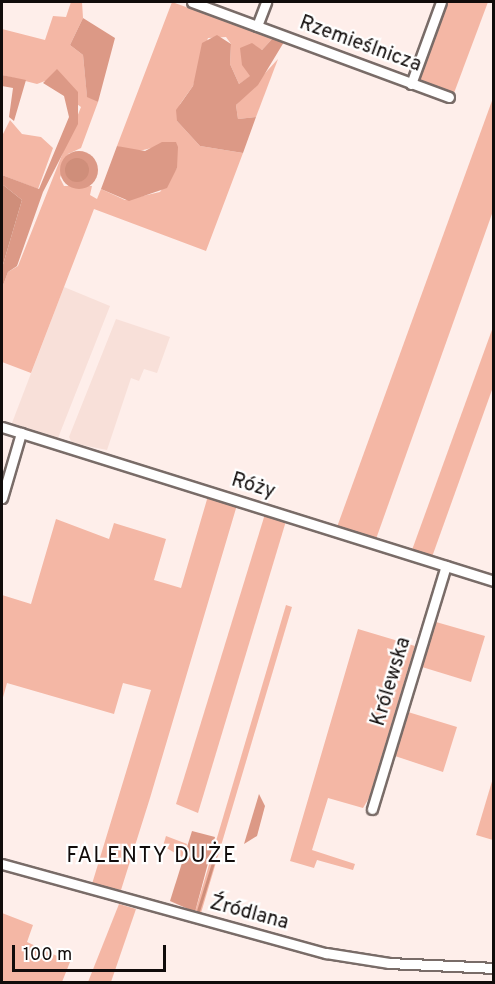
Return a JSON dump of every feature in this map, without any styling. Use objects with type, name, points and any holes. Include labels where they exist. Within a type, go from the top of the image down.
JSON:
[{"type":"street","name":"Rzemieślnicza","points":[[192,2],[449,97]]},
{"type":"street","points":[[257,26],[266,2]]},
{"type":"street","points":[[411,84],[441,2]]},
{"type":"street","name":"Róży","points":[[2,427],[494,581]]},
{"type":"street","points":[[2,498],[21,433]]},
{"type":"street","name":"Królewska","points":[[372,809],[446,566]]},
{"type":"street","name":"Źródlana","points":[[2,864],[326,953],[389,963],[494,968]]},
{"type":"shaded area","points":[[71,2],[82,2],[83,18],[70,45],[83,55],[87,96],[98,102],[81,148],[68,154],[60,178],[64,186],[92,186],[90,195],[97,199],[101,189],[125,200],[160,192],[177,168],[176,142],[135,152],[117,146],[172,2],[273,38],[262,50],[257,48],[251,76],[239,84],[230,64],[231,44],[226,37],[208,38],[193,86],[180,104],[177,121],[200,146],[243,153],[206,251],[94,209],[31,373],[2,362],[2,288],[8,272],[18,266],[81,107],[45,81],[37,84],[2,75],[2,29],[45,40],[53,16],[66,17]]},
{"type":"shaded area","points":[[447,2],[488,2],[454,93],[418,80]]},
{"type":"shaded area","points":[[83,18],[115,38],[98,102],[87,97],[83,55],[70,45]]},
{"type":"shaded area","points":[[217,35],[231,44],[230,64],[239,84],[250,76],[242,65],[240,48],[252,43],[262,50],[273,38],[284,42],[258,85],[236,105],[238,119],[256,117],[243,153],[200,146],[177,121],[176,110],[193,86],[202,43]]},
{"type":"shaded area","points":[[278,59],[256,117],[238,119],[236,105]]},
{"type":"shaded area","points":[[57,69],[78,92],[78,124],[43,192],[17,266],[8,272],[2,288],[2,268],[22,200],[2,184],[2,175],[39,189],[69,117],[64,96],[43,83]]},
{"type":"shaded area","points":[[2,75],[26,80],[14,121],[9,117],[13,88],[2,86]]},
{"type":"shaded area","points":[[493,98],[493,211],[376,539],[337,527]]},
{"type":"shaded area","points":[[10,120],[22,134],[41,137],[53,148],[38,189],[2,175],[2,136]]},
{"type":"shaded area","points":[[162,142],[176,142],[178,147],[177,168],[167,188],[129,201],[101,189],[117,146],[145,151]]},
{"type":"shaded area","points":[[79,151],[93,156],[98,170],[93,184],[79,189],[65,184],[60,170],[65,156]]},
{"type":"shaded area","points":[[77,158],[82,159],[88,165],[88,175],[82,181],[77,182],[72,181],[66,175],[65,170],[66,165],[72,159]]},
{"type":"shaded area","points":[[2,184],[22,200],[2,268]]},
{"type":"shaded area","points":[[64,287],[110,306],[58,438],[12,423]]},
{"type":"shaded area","points":[[116,319],[170,337],[157,373],[144,369],[139,381],[131,378],[107,450],[72,443],[69,437]]},
{"type":"shaded area","points":[[493,327],[493,387],[432,557],[412,550]]},
{"type":"shaded area","points":[[208,496],[237,505],[150,798],[121,890],[92,884],[151,690],[123,683],[114,714],[7,683],[2,701],[2,595],[31,604],[56,519],[109,539],[114,523],[166,539],[154,580],[181,588]]},
{"type":"shaded area","points":[[265,514],[286,521],[198,813],[176,804]]},
{"type":"shaded area","points":[[286,605],[292,607],[201,913],[195,912]]},
{"type":"shaded area","points":[[436,622],[485,636],[471,682],[422,667]]},
{"type":"shaded area","points":[[358,629],[415,646],[369,798],[363,808],[328,798],[312,850],[355,864],[353,870],[317,860],[314,868],[290,861]]},
{"type":"shaded area","points":[[408,712],[457,727],[443,772],[395,756]]},
{"type":"shaded area","points":[[493,778],[493,840],[476,835]]},
{"type":"shaded area","points":[[259,794],[265,806],[257,836],[244,844]]},
{"type":"shaded area","points":[[192,831],[215,837],[195,912],[170,901]]},
{"type":"shaded area","points":[[166,836],[187,844],[182,857],[163,846]]},
{"type":"shaded area","points":[[119,904],[136,909],[111,982],[88,982]]},
{"type":"shaded area","points":[[2,913],[33,925],[27,942],[70,962],[62,982],[2,982]]},
{"type":"waterway","points":[[198,911],[215,856]]},
{"type":"district","name":"FALENTY DUŻE","points":[[152,857]]}]
